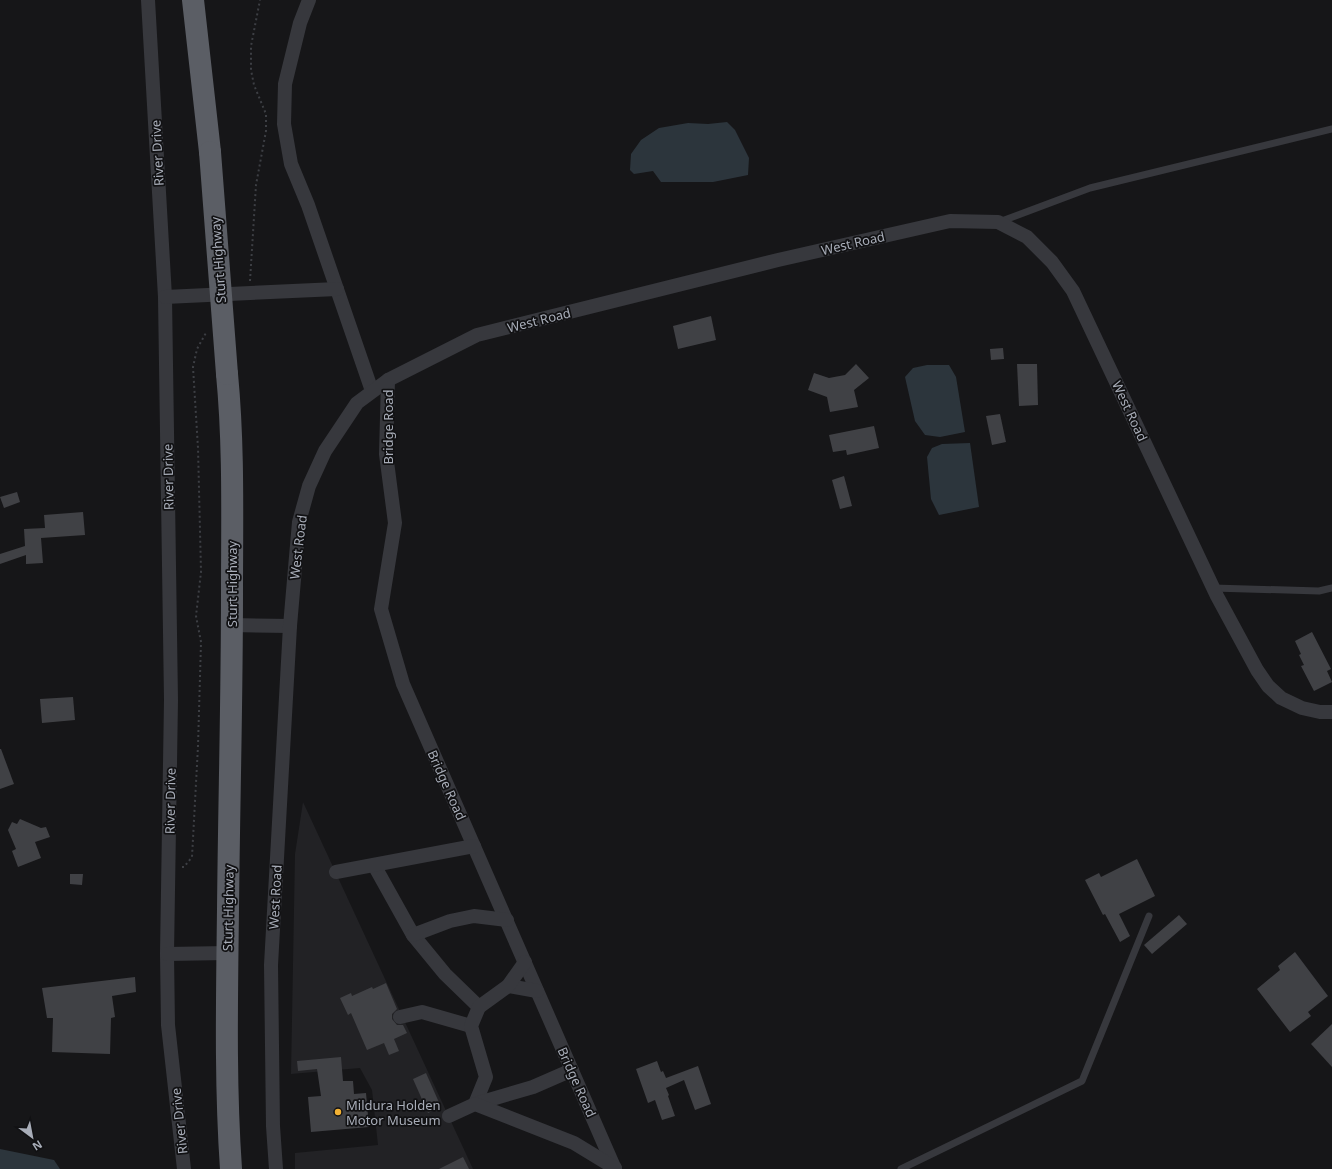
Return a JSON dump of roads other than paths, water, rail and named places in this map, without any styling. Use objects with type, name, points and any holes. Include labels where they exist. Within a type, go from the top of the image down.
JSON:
[{"type":"highway","name":"Sturt Highway","points":[[193,0],[210,152],[231,416],[232,625],[227,953],[227,1050],[231,1169]]},
{"type":"street","name":"River Drive","points":[[148,0],[165,297],[171,700],[167,954],[168,1024],[184,1169]]},
{"type":"street","points":[[309,0],[300,23],[285,84],[284,124],[291,164],[308,205],[372,391]]},
{"type":"street","name":"West Road","points":[[276,1169],[273,1126],[271,965],[290,626],[299,522],[309,486],[329,445],[357,403],[388,380],[477,335],[778,260],[950,221],[998,222],[1027,237],[1052,262],[1073,291],[1213,588],[1257,670],[1268,686],[1281,698],[1302,708],[1320,712],[1332,712]]},
{"type":"street","points":[[165,297],[337,289]]},
{"type":"street","name":"Bridge Road","points":[[388,380],[386,454],[395,523],[381,609],[403,684],[615,1169]]},
{"type":"street","points":[[232,625],[290,626]]},
{"type":"street","points":[[336,872],[474,846]]},
{"type":"street","points":[[374,865],[413,935],[445,974],[478,1007]]},
{"type":"street","points":[[413,935],[450,921],[474,916],[506,920]]},
{"type":"street","points":[[167,954],[227,953]]},
{"type":"street","points":[[475,1104],[486,1077],[471,1026],[478,1007],[508,986],[525,962]]},
{"type":"street","points":[[508,986],[537,991]]},
{"type":"street","points":[[400,1017],[422,1012],[471,1026]]},
{"type":"street","points":[[448,1116],[475,1104],[533,1087],[572,1070]]},
{"type":"street","points":[[475,1104],[574,1143],[615,1169]]},
{"type":"lane","points":[[998,222],[1090,188],[1332,129]]},
{"type":"lane","points":[[1213,588],[1319,591],[1332,588]]},
{"type":"lane","points":[[901,1169],[1082,1081],[1149,916]]},
{"type":"place","name":"Mildura Holden Motor Museum","points":[[338,1112]]}]
